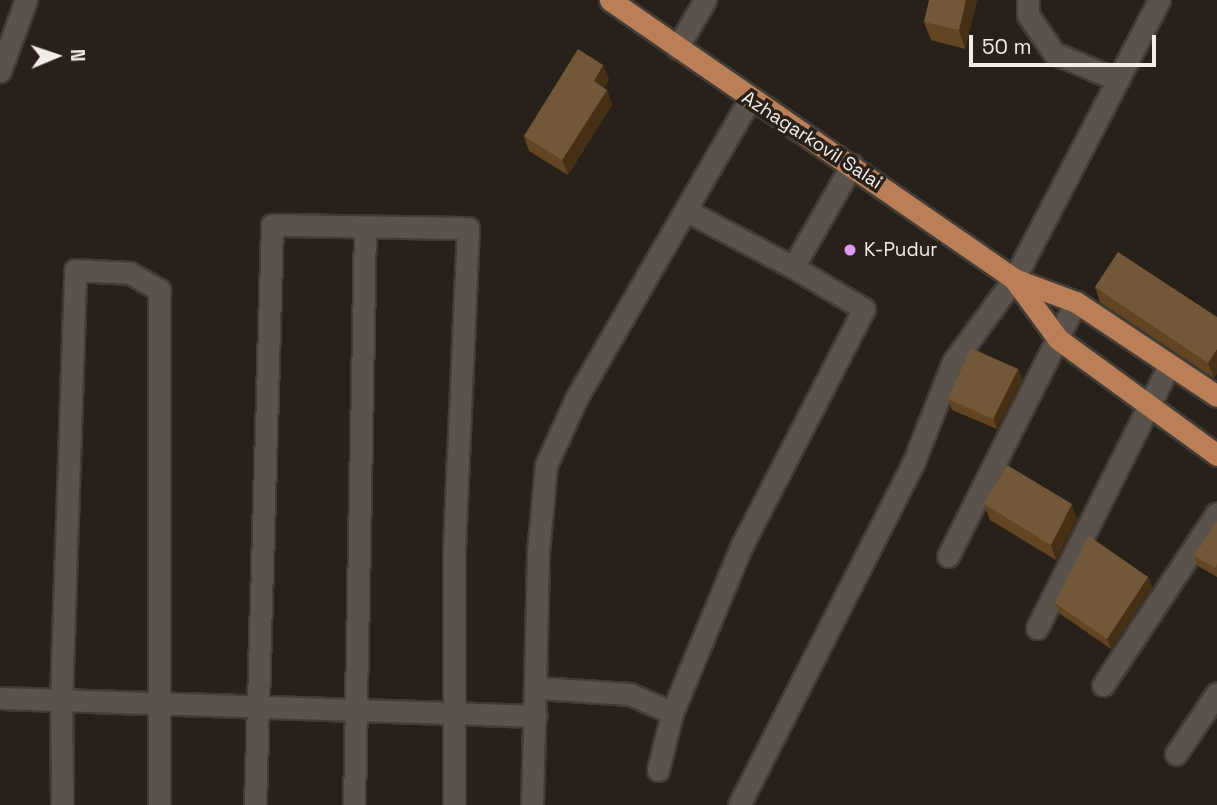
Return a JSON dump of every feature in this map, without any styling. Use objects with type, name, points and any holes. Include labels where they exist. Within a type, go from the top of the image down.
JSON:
[{"type":"main road","name":"Azhagarkovil Salai","points":[[610,0],[749,100],[852,166],[1014,279],[1076,302],[1217,396]]},
{"type":"main road","name":"Azhagarkovil Salai","points":[[1014,279],[1058,339],[1217,455]]},
{"type":"street","points":[[0,71],[26,0]]},
{"type":"street","points":[[677,48],[705,0]]},
{"type":"street","points":[[1028,0],[1028,15],[1054,53],[1118,80]]},
{"type":"street","points":[[739,805],[914,461],[953,362],[1014,279],[1159,0]]},
{"type":"street","points":[[532,805],[538,688],[538,552],[547,466],[577,397],[689,212],[749,100]]},
{"type":"street","points":[[793,267],[852,166]]},
{"type":"street","points":[[658,770],[672,713],[742,545],[864,309],[793,267],[689,212]]},
{"type":"street","points":[[255,805],[272,225],[468,228],[454,552],[454,805]]},
{"type":"street","points":[[354,805],[365,227]]},
{"type":"street","points":[[62,805],[61,700],[75,270],[130,273],[159,290],[159,805]]},
{"type":"street","points":[[948,556],[1076,302]]},
{"type":"street","points":[[1037,628],[1169,365]]},
{"type":"street","points":[[1103,685],[1217,513]]},
{"type":"street","points":[[538,688],[630,694],[672,713]]},
{"type":"street","points":[[1177,754],[1217,693]]},
{"type":"street","points":[[0,698],[536,716]]},
{"type":"building","points":[[929,0],[966,0],[959,30],[924,22]]},
{"type":"building","points":[[578,49],[603,65],[594,81],[607,90],[562,160],[524,136]]},
{"type":"building","points":[[1118,252],[1217,317],[1217,349],[1208,363],[1095,287]]},
{"type":"building","points":[[971,348],[1018,369],[993,419],[948,399]]},
{"type":"building","points":[[1007,465],[1072,504],[1051,545],[984,504]]},
{"type":"building","points":[[1217,521],[1217,564],[1215,568],[1194,556]]},
{"type":"building","points":[[1089,536],[1148,577],[1107,639],[1055,603]]},
{"type":"place","name":"K-Pudur","points":[[850,250]]}]
